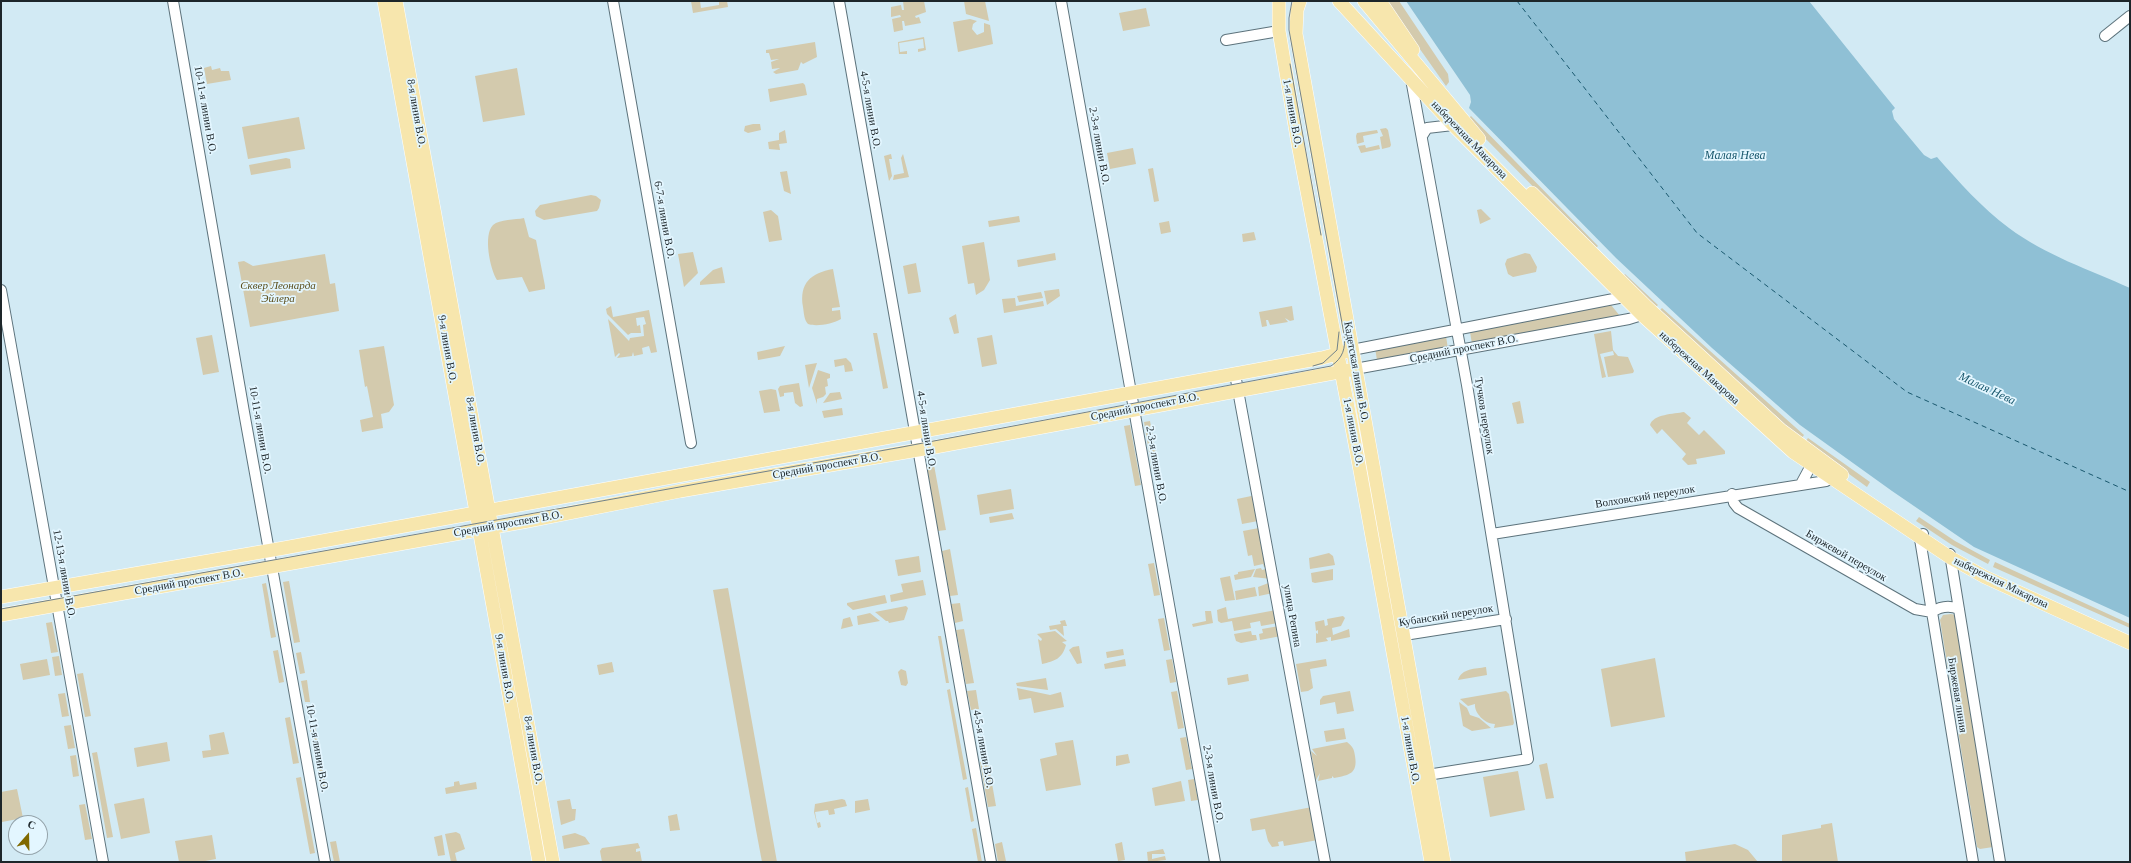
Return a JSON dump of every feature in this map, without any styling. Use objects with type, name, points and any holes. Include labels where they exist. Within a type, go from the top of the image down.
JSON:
[{"type":"main road","name":"9-я линия В.О.","points":[[384,1],[539,862]]},
{"type":"main road","name":"8-я линия В.О.","points":[[396,1],[553,862]]},
{"type":"main road","name":"1-я линия В.О.","points":[[1279,1],[1277,11],[1279,31],[1298,144],[1341,371],[1396,636],[1415,777],[1431,862]]},
{"type":"main road","name":"Кадетская линия В.О.","points":[[1300,1],[1296,18],[1296,34],[1352,350],[1396,636],[1428,775],[1444,862]]},
{"type":"main road","name":"набережная Макарова","points":[[1339,1],[1417,76],[1629,296]]},
{"type":"main road","name":"набережная Макарова","points":[[1364,1],[1453,125],[1644,311],[1781,430],[1814,460],[1831,478],[1922,535]]},
{"type":"main road","points":[[1380,1],[1412,48],[1417,76]]},
{"type":"main road","name":"Средний проспект В.О.","points":[[1,597],[1131,394],[1352,350]]},
{"type":"main road","name":"Средний проспект В.О.","points":[[1,615],[479,530],[680,491],[918,450],[1355,369]]},
{"type":"main road","name":"набережная Макарова","points":[[1814,460],[1985,577],[2130,643]]},
{"type":"main road","name":"набережная Макарова","points":[[1950,554],[2130,634]]},
{"type":"street","name":"10-11-я линии В.О.","points":[[173,1],[325,862]]},
{"type":"street","name":"6-7-я линии В.О.","points":[[613,1],[691,443]]},
{"type":"street","name":"4-5-я линии В.О.","points":[[839,1],[990,862]]},
{"type":"street","name":"2-3-я линии В.О.","points":[[1061,1],[1215,862]]},
{"type":"street","points":[[2105,36],[2130,16]]},
{"type":"street","points":[[1226,40],[1279,31]]},
{"type":"street","name":"Тучков переулок","points":[[1417,76],[1422,136],[1461,350],[1528,759],[1428,775]]},
{"type":"street","points":[[1422,136],[1427,128],[1453,125]]},
{"type":"street","name":"12-13-я линии В.О.","points":[[1,290],[103,862]]},
{"type":"street","name":"Средний проспект В.О.","points":[[1352,350],[1629,296]]},
{"type":"street","name":"Средний проспект В.О.","points":[[1355,369],[1461,350],[1644,311]]},
{"type":"street","name":"улица Репина","points":[[1235,374],[1325,862]]},
{"type":"street","points":[[1802,484],[1814,460]]},
{"type":"street","name":"Волховский переулок","points":[[1492,534],[1732,494],[1826,481],[1831,478]]},
{"type":"street","name":"Биржевой переулок","points":[[1732,494],[1734,503],[1738,508],[1915,609],[1932,612],[1938,607],[1946,606],[1959,609]]},
{"type":"street","name":"Биржевая линия","points":[[1922,535],[1932,612],[1973,862]]},
{"type":"street","name":"Биржевая линия","points":[[1950,554],[2000,862]]},
{"type":"street","name":"Кубанский переулок","points":[[1396,636],[1506,619]]},
{"type":"street","points":[[1415,777],[1428,775]]},
{"type":"green space","points":[[691,1],[700,1],[701,8],[719,5],[719,1],[727,1],[728,7],[693,13]]},
{"type":"green space","points":[[903,1],[924,1],[926,12],[915,16],[916,18],[919,17],[921,23],[905,26],[904,21],[902,21],[903,30],[894,32],[892,19],[901,17],[900,15],[891,17],[891,7],[901,5],[902,10],[904,10]]},
{"type":"green space","points":[[964,1],[985,1],[989,21],[966,14]]},
{"type":"green space","points":[[1386,1],[1399,1],[1448,74],[1449,82],[1446,86]]},
{"type":"green space","points":[[1146,8],[1150,26],[1123,31],[1119,13]]},
{"type":"green space","points":[[970,19],[977,21],[973,24],[972,29],[977,35],[984,32],[984,23],[990,25],[993,44],[958,52],[953,22]]},
{"type":"green space","points":[[924,37],[926,50],[918,52],[918,49],[924,48],[923,39],[899,43],[900,52],[907,51],[907,54],[899,54],[898,42]]},
{"type":"green space","points":[[815,42],[817,57],[803,64],[801,62],[798,70],[776,74],[773,72],[780,68],[772,69],[771,62],[779,59],[771,60],[769,53],[766,53],[766,50]]},
{"type":"green space","points":[[211,66],[212,70],[220,68],[221,71],[229,71],[231,80],[207,84],[204,68]]},
{"type":"green space","points":[[517,68],[525,115],[483,122],[475,76]]},
{"type":"green space","points":[[803,83],[805,85],[807,95],[770,102],[768,89]]},
{"type":"green space","points":[[1471,116],[1598,246],[1595,249],[1473,126],[1468,119]]},
{"type":"green space","points":[[299,117],[305,149],[248,159],[242,127]]},
{"type":"green space","points":[[760,124],[761,130],[748,133],[744,131],[745,126]]},
{"type":"green space","points":[[1386,128],[1388,130],[1391,145],[1390,147],[1382,149],[1380,137],[1383,136],[1380,129]]},
{"type":"green space","points":[[785,130],[787,143],[779,144],[780,150],[769,149],[768,142],[779,140],[779,133]]},
{"type":"green space","points":[[1377,130],[1378,133],[1363,136],[1364,142],[1357,144],[1357,133]]},
{"type":"green space","points":[[1365,145],[1366,148],[1379,145],[1380,149],[1361,153],[1358,146]]},
{"type":"green space","points":[[1133,148],[1136,164],[1110,169],[1107,153]]},
{"type":"green space","points":[[891,154],[892,159],[889,159],[892,176],[889,181],[884,156]]},
{"type":"green space","points":[[903,154],[909,177],[893,180],[894,175],[904,173],[901,158]]},
{"type":"green space","points":[[286,158],[290,159],[291,168],[251,175],[249,165]]},
{"type":"green space","points":[[1153,168],[1159,201],[1154,202],[1148,169]]},
{"type":"green space","points":[[787,171],[791,194],[784,191],[780,172]]},
{"type":"green space","points":[[591,195],[596,196],[601,200],[597,211],[544,220],[536,216],[535,211],[540,205]]},
{"type":"green space","points":[[1481,209],[1491,219],[1480,224],[1477,210]]},
{"type":"green space","points":[[771,210],[778,216],[782,240],[769,242],[763,212]]},
{"type":"green space","points":[[1019,216],[1020,222],[989,227],[988,221]]},
{"type":"green space","points":[[524,218],[529,237],[536,240],[545,286],[545,289],[529,292],[522,277],[497,280],[490,260],[488,244],[488,236],[493,225],[504,221]]},
{"type":"green space","points":[[1169,221],[1171,232],[1161,234],[1159,223]]},
{"type":"green space","points":[[1254,232],[1256,240],[1243,242],[1242,234]]},
{"type":"green space","points":[[984,242],[990,280],[984,290],[976,295],[974,283],[968,284],[962,246]]},
{"type":"green space","points":[[693,252],[698,273],[684,287],[678,254]]},
{"type":"green space","points":[[1055,253],[1056,260],[1018,267],[1017,260]]},
{"type":"green space","points":[[1525,253],[1530,254],[1537,267],[1536,272],[1513,277],[1508,274],[1505,264],[1507,259]]},
{"type":"green space","name":"Сквер Леонарда Эйлера","points":[[325,254],[330,284],[335,283],[339,311],[250,327],[238,262],[244,261],[253,266]]},
{"type":"green space","points":[[916,263],[921,292],[908,294],[903,266]]},
{"type":"green space","points":[[722,267],[725,283],[700,285],[700,282],[713,270]]},
{"type":"green space","points":[[833,269],[840,307],[832,308],[832,311],[840,310],[841,319],[824,324],[808,324],[804,316],[802,299],[805,285],[808,280],[818,273]]},
{"type":"green space","points":[[1625,274],[1658,305],[1655,308],[1622,277]]},
{"type":"green space","points":[[1059,289],[1060,296],[1047,305],[1044,291]]},
{"type":"green space","points":[[1041,292],[1043,298],[1019,302],[1017,296]]},
{"type":"green space","points":[[1015,298],[1016,306],[1043,301],[1044,306],[1004,313],[1002,299]]},
{"type":"green space","points":[[1611,305],[1620,316],[1472,344],[1470,332]]},
{"type":"green space","points":[[611,306],[613,317],[649,310],[657,352],[651,353],[649,346],[642,348],[643,354],[634,356],[633,352],[632,356],[617,358],[620,354],[619,353],[615,357],[608,319],[629,341],[630,338],[644,336],[643,325],[646,324],[644,317],[636,318],[637,326],[640,325],[641,333],[631,333],[628,335],[607,314],[606,309]]},
{"type":"green space","points":[[1292,306],[1294,320],[1290,321],[1285,318],[1288,322],[1270,325],[1268,320],[1266,320],[1267,326],[1262,327],[1259,312]]},
{"type":"green space","points":[[1662,308],[1804,435],[1801,439],[1659,311]]},
{"type":"green space","points":[[956,314],[959,333],[954,334],[949,318]]},
{"type":"green space","points":[[1611,331],[1613,350],[1618,356],[1628,357],[1634,371],[1633,373],[1608,377],[1604,357],[1614,355],[1613,351],[1600,354],[1606,377],[1602,378],[1594,334]]},
{"type":"green space","points":[[873,333],[877,333],[888,388],[883,389]]},
{"type":"green space","points":[[212,335],[219,372],[203,375],[196,338]]},
{"type":"green space","points":[[992,335],[997,364],[982,367],[977,338]]},
{"type":"green space","points":[[1446,336],[1448,349],[1377,360],[1375,348]]},
{"type":"green space","points":[[384,346],[394,405],[389,412],[381,414],[383,428],[362,432],[360,420],[373,417],[367,386],[365,387],[359,350]]},
{"type":"green space","points":[[785,346],[780,356],[758,360],[757,352]]},
{"type":"green space","points":[[846,358],[851,363],[853,371],[845,372],[844,365],[835,367],[834,360]]},
{"type":"green space","points":[[817,363],[809,388],[805,365]]},
{"type":"green space","points":[[818,370],[830,374],[830,378],[827,379],[828,386],[825,387],[826,394],[817,399],[817,404],[812,388]]},
{"type":"green space","points":[[799,383],[803,406],[800,407],[795,403],[793,392],[784,393],[784,396],[780,397],[778,389],[780,386]]},
{"type":"green space","points":[[771,389],[776,390],[780,411],[764,413],[759,391]]},
{"type":"green space","points":[[840,392],[842,399],[823,403],[830,393]]},
{"type":"green space","points":[[1520,401],[1524,423],[1517,424],[1512,403]]},
{"type":"green space","points":[[842,408],[843,415],[824,418],[822,411]]},
{"type":"green space","points":[[1684,412],[1691,418],[1687,423],[1699,435],[1704,430],[1725,451],[1725,454],[1696,459],[1697,464],[1688,465],[1682,459],[1686,454],[1662,429],[1657,434],[1650,425],[1652,421],[1659,417]]},
{"type":"green space","points":[[1150,421],[1159,468],[1152,470],[1144,422]]},
{"type":"green space","points":[[1130,425],[1141,485],[1135,486],[1124,426]]},
{"type":"green space","points":[[1808,438],[1870,482],[1867,487],[1805,442]]},
{"type":"green space","points":[[934,465],[946,530],[938,531],[927,467]]},
{"type":"green space","points":[[1011,489],[1014,509],[980,515],[977,495]]},
{"type":"green space","points":[[1256,495],[1258,521],[1242,524],[1237,499]]},
{"type":"green space","points":[[1012,513],[1014,519],[990,523],[989,517]]},
{"type":"green space","points":[[1919,517],[1955,541],[1990,560],[1988,564],[1952,545],[1916,521]]},
{"type":"green space","points":[[1259,528],[1269,566],[1264,567],[1263,564],[1254,566],[1252,555],[1248,556],[1243,531]]},
{"type":"green space","points":[[950,549],[958,595],[950,596],[942,551]]},
{"type":"green space","points":[[1329,553],[1333,556],[1335,565],[1310,569],[1309,558]]},
{"type":"green space","points":[[919,556],[921,572],[898,576],[895,560]]},
{"type":"green space","points":[[1995,562],[2130,624],[2130,628],[1993,567]]},
{"type":"green space","points":[[1154,563],[1160,595],[1154,596],[1148,564]]},
{"type":"green space","points":[[1261,568],[1262,570],[1269,568],[1271,579],[1253,577],[1256,569]]},
{"type":"green space","points":[[1255,569],[1251,577],[1235,580],[1234,575],[1238,574],[1238,572]]},
{"type":"green space","points":[[1333,569],[1333,580],[1315,583],[1312,582],[1311,573]]},
{"type":"green space","points":[[1230,576],[1235,600],[1225,601],[1220,578]]},
{"type":"green space","points":[[923,580],[926,595],[891,602],[890,595],[903,592],[901,584]]},
{"type":"green space","points":[[289,581],[300,642],[294,643],[283,582]]},
{"type":"green space","points":[[1271,582],[1273,593],[1259,596],[1258,587]]},
{"type":"green space","points":[[266,583],[276,637],[271,638],[262,584]]},
{"type":"green space","points":[[1255,587],[1257,596],[1236,600],[1235,591]]},
{"type":"green space","points":[[728,588],[777,862],[762,862],[713,590]]},
{"type":"green space","points":[[885,595],[887,603],[853,610],[847,605],[847,603]]},
{"type":"green space","points":[[960,603],[963,621],[955,623],[951,604]]},
{"type":"green space","points":[[906,606],[908,608],[904,620],[889,623],[875,612]]},
{"type":"green space","points":[[1226,607],[1228,619],[1276,610],[1278,623],[1261,626],[1260,621],[1250,623],[1251,628],[1234,631],[1232,621],[1221,623],[1218,621],[1217,610]]},
{"type":"green space","points":[[1205,611],[1211,611],[1213,623],[1193,627],[1192,624],[1206,621]]},
{"type":"green space","points":[[870,613],[880,621],[858,625],[857,616]]},
{"type":"green space","points":[[1943,615],[1955,615],[1993,847],[1980,849],[1977,847],[1940,620]]},
{"type":"green space","points":[[1343,616],[1345,618],[1341,626],[1332,628],[1333,635],[1349,629],[1350,637],[1331,641],[1331,637],[1326,638],[1328,641],[1316,643],[1316,633],[1318,634],[1318,630],[1316,631],[1315,622],[1324,620],[1325,626],[1328,625],[1327,619]]},
{"type":"green space","points":[[850,617],[853,626],[841,629],[843,619]]},
{"type":"green space","points":[[1164,618],[1170,650],[1164,651],[1158,619]]},
{"type":"green space","points":[[1065,620],[1067,626],[1063,626],[1064,636],[1056,629],[1050,630],[1049,626],[1061,624],[1060,621]]},
{"type":"green space","points":[[52,622],[58,652],[51,653],[46,623]]},
{"type":"green space","points":[[1279,626],[1281,636],[1260,640],[1259,634],[1263,633],[1262,629]]},
{"type":"green space","points":[[964,629],[974,683],[966,684],[956,630]]},
{"type":"green space","points":[[1055,631],[1067,641],[1062,642],[1066,645],[1057,659],[1042,664],[1038,639],[1041,641],[1042,639],[1037,634]]},
{"type":"green space","points":[[1251,631],[1252,635],[1256,635],[1257,640],[1241,643],[1236,641],[1234,634]]},
{"type":"green space","points":[[938,636],[941,636],[949,683],[946,683]]},
{"type":"green space","points":[[1079,646],[1082,663],[1077,664],[1069,650],[1073,647]]},
{"type":"green space","points":[[1123,649],[1124,655],[1107,658],[1106,652]]},
{"type":"green space","points":[[278,650],[284,682],[279,683],[273,651]]},
{"type":"green space","points":[[301,652],[305,673],[300,674],[296,653]]},
{"type":"green space","points":[[59,656],[62,675],[55,676],[52,657]]},
{"type":"green space","points":[[1655,658],[1665,717],[1611,727],[1601,669]]},
{"type":"green space","points":[[47,659],[50,675],[23,680],[20,664]]},
{"type":"green space","points":[[1125,659],[1126,666],[1105,669],[1104,664]]},
{"type":"green space","points":[[1172,659],[1176,682],[1170,683],[1166,660]]},
{"type":"green space","points":[[1326,659],[1327,666],[1310,669],[1313,688],[1308,691],[1301,692],[1296,664]]},
{"type":"green space","points":[[612,662],[614,672],[599,675],[597,665]]},
{"type":"green space","points":[[1486,667],[1487,675],[1458,680],[1466,671]]},
{"type":"green space","points":[[901,669],[906,671],[908,683],[906,686],[901,685],[898,672]]},
{"type":"green space","points":[[83,673],[91,716],[85,717],[77,674]]},
{"type":"green space","points":[[1248,674],[1249,681],[1228,685],[1227,678]]},
{"type":"green space","points":[[1046,678],[1048,690],[1017,686],[1016,683]]},
{"type":"green space","points":[[307,680],[310,702],[305,702],[301,681]]},
{"type":"green space","points":[[1017,688],[1050,695],[1061,692],[1064,707],[1034,713],[1031,698],[1019,700]]},
{"type":"green space","points":[[950,689],[967,779],[963,780],[947,690]]},
{"type":"green space","points":[[976,690],[979,709],[971,710],[967,691]]},
{"type":"green space","points":[[1177,691],[1184,728],[1178,729],[1171,692]]},
{"type":"green space","points":[[1350,691],[1354,711],[1337,714],[1335,702],[1320,705],[1320,700],[1323,696]]},
{"type":"green space","points":[[1506,691],[1509,694],[1514,723],[1513,725],[1494,728],[1495,724],[1491,724],[1484,720],[1478,714],[1475,704],[1468,706],[1460,699]]},
{"type":"green space","points":[[65,693],[69,716],[62,717],[58,694]]},
{"type":"green space","points":[[1459,702],[1467,708],[1470,715],[1479,718],[1491,728],[1472,731],[1463,726]]},
{"type":"green space","points":[[290,717],[299,763],[293,764],[285,718]]},
{"type":"green space","points":[[315,724],[326,789],[321,790],[309,725]]},
{"type":"green space","points":[[71,725],[75,748],[68,749],[64,726]]},
{"type":"green space","points":[[1344,728],[1346,739],[1326,742],[1324,731]]},
{"type":"green space","points":[[224,732],[229,754],[203,758],[202,751],[211,750],[209,735]]},
{"type":"green space","points":[[1186,737],[1192,769],[1186,770],[1180,738]]},
{"type":"green space","points":[[1073,740],[1081,785],[1046,791],[1040,759],[1057,755],[1055,743]]},
{"type":"green space","points":[[167,742],[170,761],[137,767],[134,748]]},
{"type":"green space","points":[[1347,742],[1352,747],[1354,752],[1356,762],[1354,770],[1344,776],[1334,778],[1332,776],[1332,778],[1318,781],[1320,773],[1316,780],[1311,751],[1317,756],[1312,749]]},
{"type":"green space","points":[[97,752],[113,837],[107,838],[92,753]]},
{"type":"green space","points":[[1128,754],[1130,763],[1116,766],[1116,756]]},
{"type":"green space","points":[[76,755],[79,776],[73,777],[70,756]]},
{"type":"green space","points":[[988,761],[996,806],[988,807],[980,762]]},
{"type":"green space","points":[[1547,763],[1554,798],[1546,799],[1539,765]]},
{"type":"green space","points":[[1518,771],[1525,810],[1490,817],[1483,777]]},
{"type":"green space","points":[[301,777],[315,853],[310,854],[296,778]]},
{"type":"green space","points":[[1194,779],[1198,800],[1191,801],[1188,780]]},
{"type":"green space","points":[[459,781],[460,785],[476,782],[477,789],[446,794],[445,788],[454,786],[454,782]]},
{"type":"green space","points":[[1181,781],[1185,801],[1155,806],[1152,788]]},
{"type":"green space","points":[[968,787],[974,821],[971,822],[965,788]]},
{"type":"green space","points":[[17,789],[22,815],[8,815],[8,821],[2,822],[1,792]]},
{"type":"green space","points":[[144,798],[150,833],[121,839],[114,804]]},
{"type":"green space","points":[[570,799],[572,809],[576,809],[575,820],[561,825],[557,801]]},
{"type":"green space","points":[[842,799],[845,800],[847,806],[834,809],[835,814],[829,815],[828,810],[815,812],[817,823],[820,822],[821,827],[818,828],[814,812],[815,804]]},
{"type":"green space","points":[[868,799],[870,810],[855,813],[855,801]]},
{"type":"green space","points":[[85,804],[92,839],[85,840],[79,805]]},
{"type":"green space","points":[[1312,807],[1318,840],[1284,846],[1283,841],[1278,842],[1279,846],[1272,847],[1268,841],[1265,829],[1252,831],[1250,819]]},
{"type":"green space","points":[[677,814],[680,830],[670,831],[668,816]]},
{"type":"green space","points":[[1832,823],[1838,862],[1782,862],[1782,835],[1821,828],[1821,825]]},
{"type":"green space","points":[[976,828],[982,862],[978,862],[972,829]]},
{"type":"green space","points":[[456,832],[460,834],[465,849],[455,853],[457,862],[451,862],[445,834]]},
{"type":"green space","points":[[575,833],[585,837],[590,844],[564,849],[562,836]]},
{"type":"green space","points":[[212,835],[216,859],[200,862],[179,862],[175,841]]},
{"type":"green space","points":[[442,835],[445,855],[438,856],[434,837]]},
{"type":"green space","points":[[336,841],[340,862],[334,862],[330,842]]},
{"type":"green space","points":[[1002,842],[1006,861],[998,862],[995,844]]},
{"type":"green space","points":[[1122,842],[1125,860],[1118,861],[1115,844]]},
{"type":"green space","points":[[638,843],[640,848],[636,849],[636,852],[640,851],[642,862],[602,862],[600,851],[602,848]]},
{"type":"green space","points":[[1735,844],[1748,850],[1758,862],[1686,862],[1685,852]]},
{"type":"green space","points":[[1163,849],[1165,854],[1152,854],[1152,859],[1165,856],[1166,860],[1148,862],[1147,852]]},
{"type":"water","name":"Малая Нева","points":[[1406,1],[1809,1],[1895,108],[1892,111],[1894,119],[1924,155],[1931,159],[1937,157],[1980,203],[2023,238],[2053,254],[2130,288],[2130,618],[1974,547],[1892,491],[1800,425],[1712,348],[1616,258],[1469,108],[1471,102],[1470,95]]},
{"type":"ferry route","points":[[1517,1],[1697,233],[1907,392],[2130,492]]},
{"type":"tram line","points":[[1,609],[902,447],[1331,366],[1338,360],[1343,352],[1344,334],[1289,30],[1289,18],[1292,1]]},
{"type":"tram line","points":[[1290,64],[1321,235]]},
{"type":"tram line","points":[[1313,366],[1323,363],[1337,350],[1339,332]]}]
